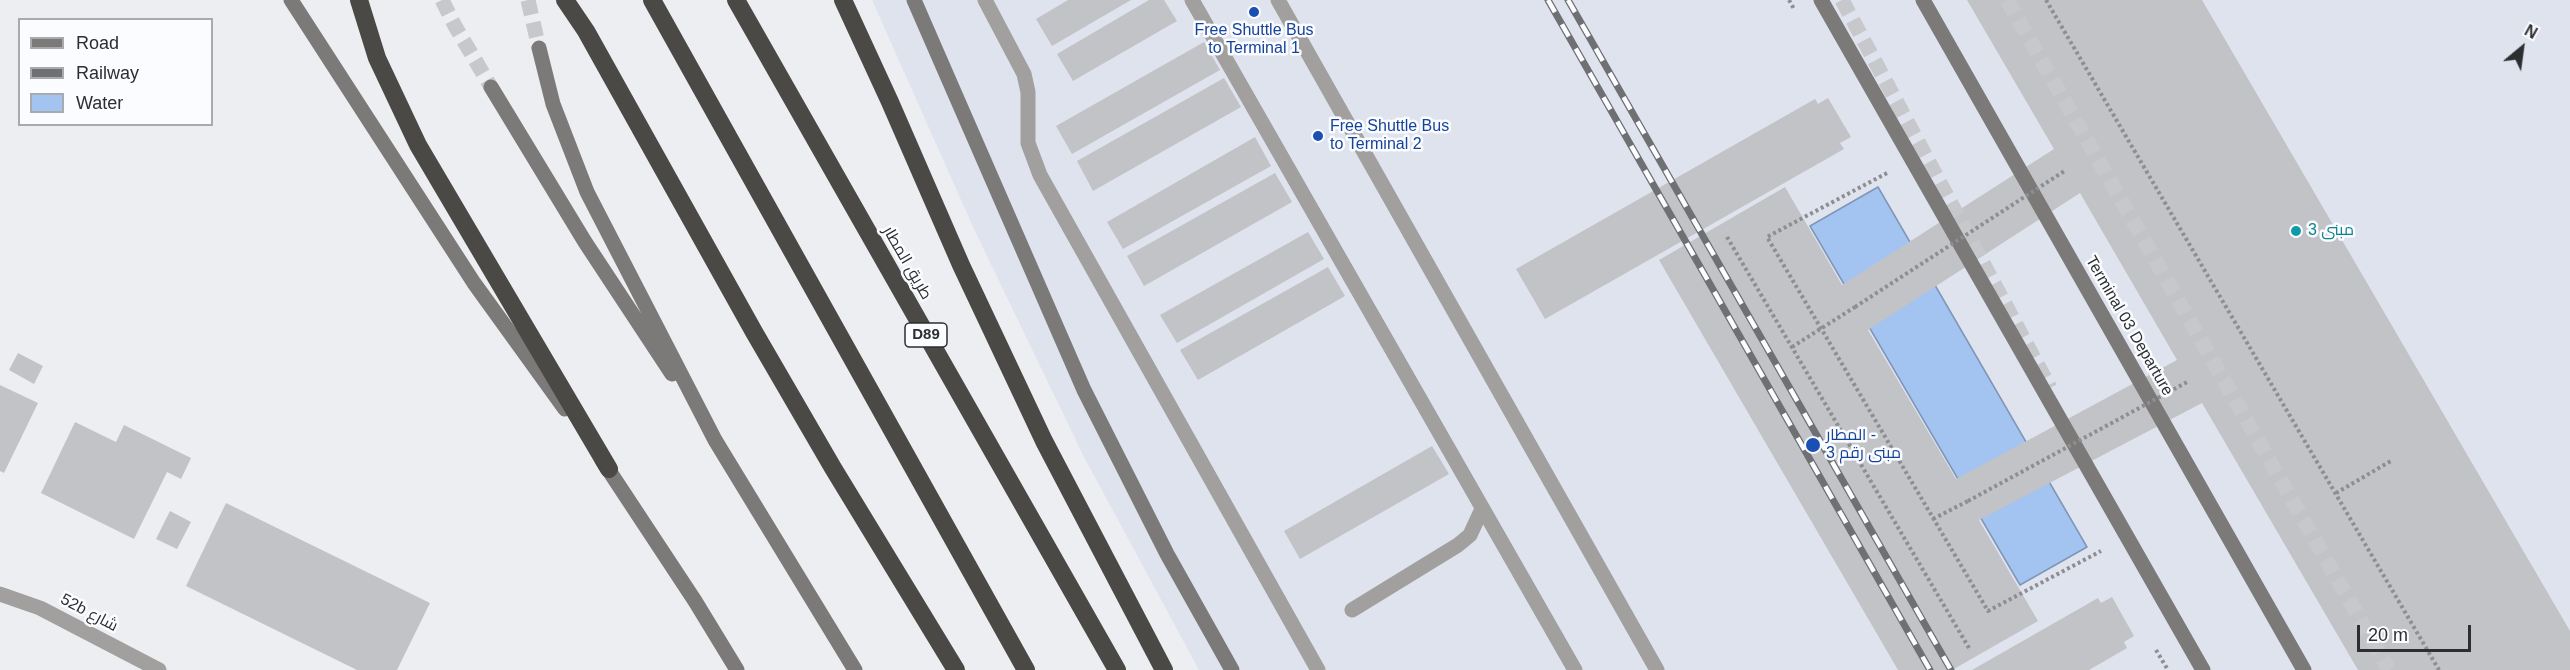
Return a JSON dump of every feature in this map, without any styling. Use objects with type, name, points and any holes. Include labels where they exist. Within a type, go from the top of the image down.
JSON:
[{"type":"highway","points":[[359,0],[377,58],[418,145],[609,469]]},
{"type":"highway","points":[[565,0],[591,41],[833,468],[957,670]]},
{"type":"highway","points":[[652,0],[1026,670]]},
{"type":"highway","name":"طريق المطار","points":[[736,0],[1117,670]]},
{"type":"highway","points":[[843,0],[961,265],[1044,441],[1164,670]]},
{"type":"main road","points":[[291,0],[474,283],[609,469],[738,670]]},
{"type":"main road","points":[[914,0],[1084,390],[1167,554],[1232,670]]},
{"type":"main road","points":[[1821,0],[2203,670]]},
{"type":"main road","name":"Terminal 03 Departure","points":[[1923,0],[2304,670]]},
{"type":"main road","points":[[539,48],[553,104],[588,192],[716,440]]},
{"type":"main road","points":[[491,87],[585,242],[716,440],[855,670]]},
{"type":"street","points":[[985,0],[1024,74],[1029,92],[1028,143],[1040,175],[1318,670]]},
{"type":"street","points":[[1192,0],[1575,670]]},
{"type":"street","points":[[1278,0],[1657,670]]},
{"type":"street","points":[[1352,610],[1458,545],[1470,535],[1482,509]]},
{"type":"street","name":"52b شارع","points":[[0,594],[40,608],[159,670]]},
{"type":"path","points":[[2046,0],[2439,670]]},
{"type":"path","points":[[1792,347],[2066,170]]},
{"type":"path","points":[[1887,173],[1767,237],[1988,611],[2101,551]]},
{"type":"path","points":[[1727,237],[1969,648]]},
{"type":"path","points":[[1933,519],[2189,381]]},
{"type":"path","points":[[2336,493],[2391,461]]},
{"type":"shaded area","points":[[872,0],[2570,0],[2570,670],[1199,670],[1084,457],[973,227]]},
{"type":"water","points":[[1878,187],[2087,547],[2020,585],[1810,226]]},
{"type":"building","points":[[1068,0],[1131,0],[1052,46],[1036,19]]},
{"type":"building","points":[[1149,0],[1164,0],[1177,21],[1073,81],[1057,54]]},
{"type":"building","points":[[1967,0],[2202,0],[2570,631],[2570,670],[2358,670],[2202,403],[1979,520],[2038,621],[1952,670],[1898,670],[1659,260],[1785,187],[1842,285],[2054,149]],"holes":[[[2080,193],[2177,360],[1956,479],[1868,330]]]},
{"type":"building","points":[[1204,42],[1220,70],[1072,154],[1056,126]]},
{"type":"building","points":[[1224,78],[1241,107],[1093,191],[1077,161]]},
{"type":"building","points":[[1828,98],[1851,137],[1840,143],[1844,149],[1545,319],[1516,269],[1815,99],[1818,104]]},
{"type":"building","points":[[1255,137],[1271,166],[1123,249],[1107,222]]},
{"type":"building","points":[[1275,173],[1292,202],[1144,286],[1127,256]]},
{"type":"building","points":[[1308,232],[1324,259],[1177,343],[1160,315]]},
{"type":"building","points":[[1328,267],[1345,296],[1198,380],[1180,350]]},
{"type":"building","points":[[18,353],[43,366],[34,384],[9,370]]},
{"type":"building","points":[[0,385],[38,403],[4,473],[0,471]]},
{"type":"building","points":[[75,422],[116,442],[124,425],[191,458],[181,479],[167,472],[134,539],[41,493]]},
{"type":"building","points":[[1432,446],[1449,474],[1300,559],[1284,531]]},
{"type":"building","points":[[226,503],[430,603],[397,670],[357,670],[186,586]]},
{"type":"building","points":[[170,511],[191,522],[177,549],[156,539]]},
{"type":"building","points":[[2112,597],[2134,636],[2124,642],[2127,648],[2089,670],[1972,670],[2098,598],[2101,603]]},
{"type":"tunnel","points":[[442,0],[491,87]]},
{"type":"tunnel","points":[[528,0],[539,48]]},
{"type":"tunnel","points":[[1842,0],[2050,388]]},
{"type":"tunnel","points":[[2007,0],[2389,670]]},
{"type":"railway","points":[[1548,0],[1930,670]]},
{"type":"railway","points":[[1568,0],[1951,670]]},
{"type":"place","name":"Free Shuttle Bus to Terminal 1","points":[[1254,12]]},
{"type":"place","name":"Free Shuttle Bus to Terminal 2","points":[[1318,136]]},
{"type":"place","name":"مبنى 3","points":[[2296,231]]},
{"type":"place","name":"المطار - مبنى رقم 3","points":[[1813,445]]}]
